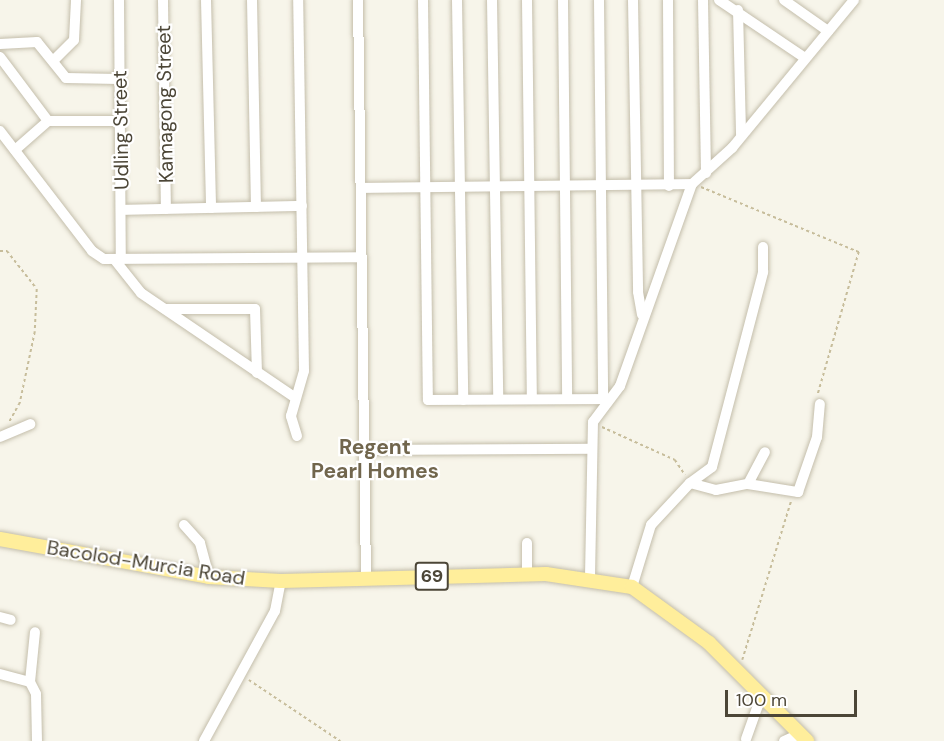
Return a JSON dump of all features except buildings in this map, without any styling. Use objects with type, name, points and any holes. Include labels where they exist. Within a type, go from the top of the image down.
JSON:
[{"type":"main road","name":"Bacolod-Murcia Road","points":[[0,539],[209,577],[281,580],[528,575],[590,577],[632,587],[677,616],[739,670],[804,737]]},
{"type":"street","points":[[54,60],[74,40],[76,0]]},
{"type":"street","name":"Udling Street","points":[[118,259],[122,210],[119,0]]},
{"type":"street","name":"Kamagong Street","points":[[163,0],[166,208]]},
{"type":"street","points":[[206,0],[211,208]]},
{"type":"street","points":[[252,0],[256,207]]},
{"type":"street","points":[[297,436],[291,426],[294,397],[304,371],[298,0]]},
{"type":"street","points":[[358,0],[366,578]]},
{"type":"street","points":[[423,0],[428,400],[606,398]]},
{"type":"street","points":[[457,0],[463,399]]},
{"type":"street","points":[[492,0],[498,399]]},
{"type":"street","points":[[527,0],[532,399]]},
{"type":"street","points":[[563,0],[567,187],[567,398]]},
{"type":"street","points":[[599,0],[600,186],[606,398]]},
{"type":"street","points":[[633,0],[642,315]]},
{"type":"street","points":[[668,0],[669,186]]},
{"type":"street","points":[[703,0],[706,173]]},
{"type":"street","points":[[720,0],[738,10],[805,58]]},
{"type":"street","points":[[784,0],[828,31]]},
{"type":"street","points":[[590,577],[590,449],[593,422],[606,398],[620,386],[642,315],[692,184],[706,173],[741,136],[854,0]]},
{"type":"street","points":[[738,10],[741,136]]},
{"type":"street","points":[[0,44],[37,42],[54,60],[66,78],[119,79]]},
{"type":"street","points":[[0,57],[48,121]]},
{"type":"street","points":[[15,150],[48,121],[120,121]]},
{"type":"street","points":[[0,131],[92,251],[118,259],[362,257]]},
{"type":"street","points":[[362,188],[531,188],[692,184]]},
{"type":"street","points":[[122,210],[302,206]]},
{"type":"street","points":[[632,587],[651,525],[690,483],[712,467],[763,272],[763,247]]},
{"type":"street","points":[[118,259],[126,281],[294,397]]},
{"type":"street","points":[[164,309],[255,309],[257,373]]},
{"type":"street","points":[[690,483],[716,490],[748,484],[794,493],[803,487],[818,402]]},
{"type":"street","points":[[3,436],[30,424]]},
{"type":"street","points":[[365,450],[590,449]]},
{"type":"street","points":[[748,484],[765,452]]},
{"type":"street","points":[[184,525],[200,543],[209,577]]},
{"type":"street","points":[[527,543],[528,575]]},
{"type":"street","points":[[204,741],[239,673],[275,611],[281,580]]},
{"type":"street","points":[[35,632],[30,682],[36,694],[37,741]]},
{"type":"street","points":[[0,674],[30,682]]},
{"type":"street","points":[[746,739],[762,694]]},
{"type":"street","points":[[784,741],[804,737]]},
{"type":"path","points":[[692,184],[859,252],[818,402]]},
{"type":"path","points":[[0,251],[7,251],[37,289],[38,311],[20,403],[3,436]]},
{"type":"path","points":[[593,422],[675,460],[690,483]]},
{"type":"path","points":[[739,670],[794,493]]},
{"type":"path","points":[[239,673],[340,741]]},
{"type":"district","name":"Regent Pearl Homes","points":[[375,459]]}]
